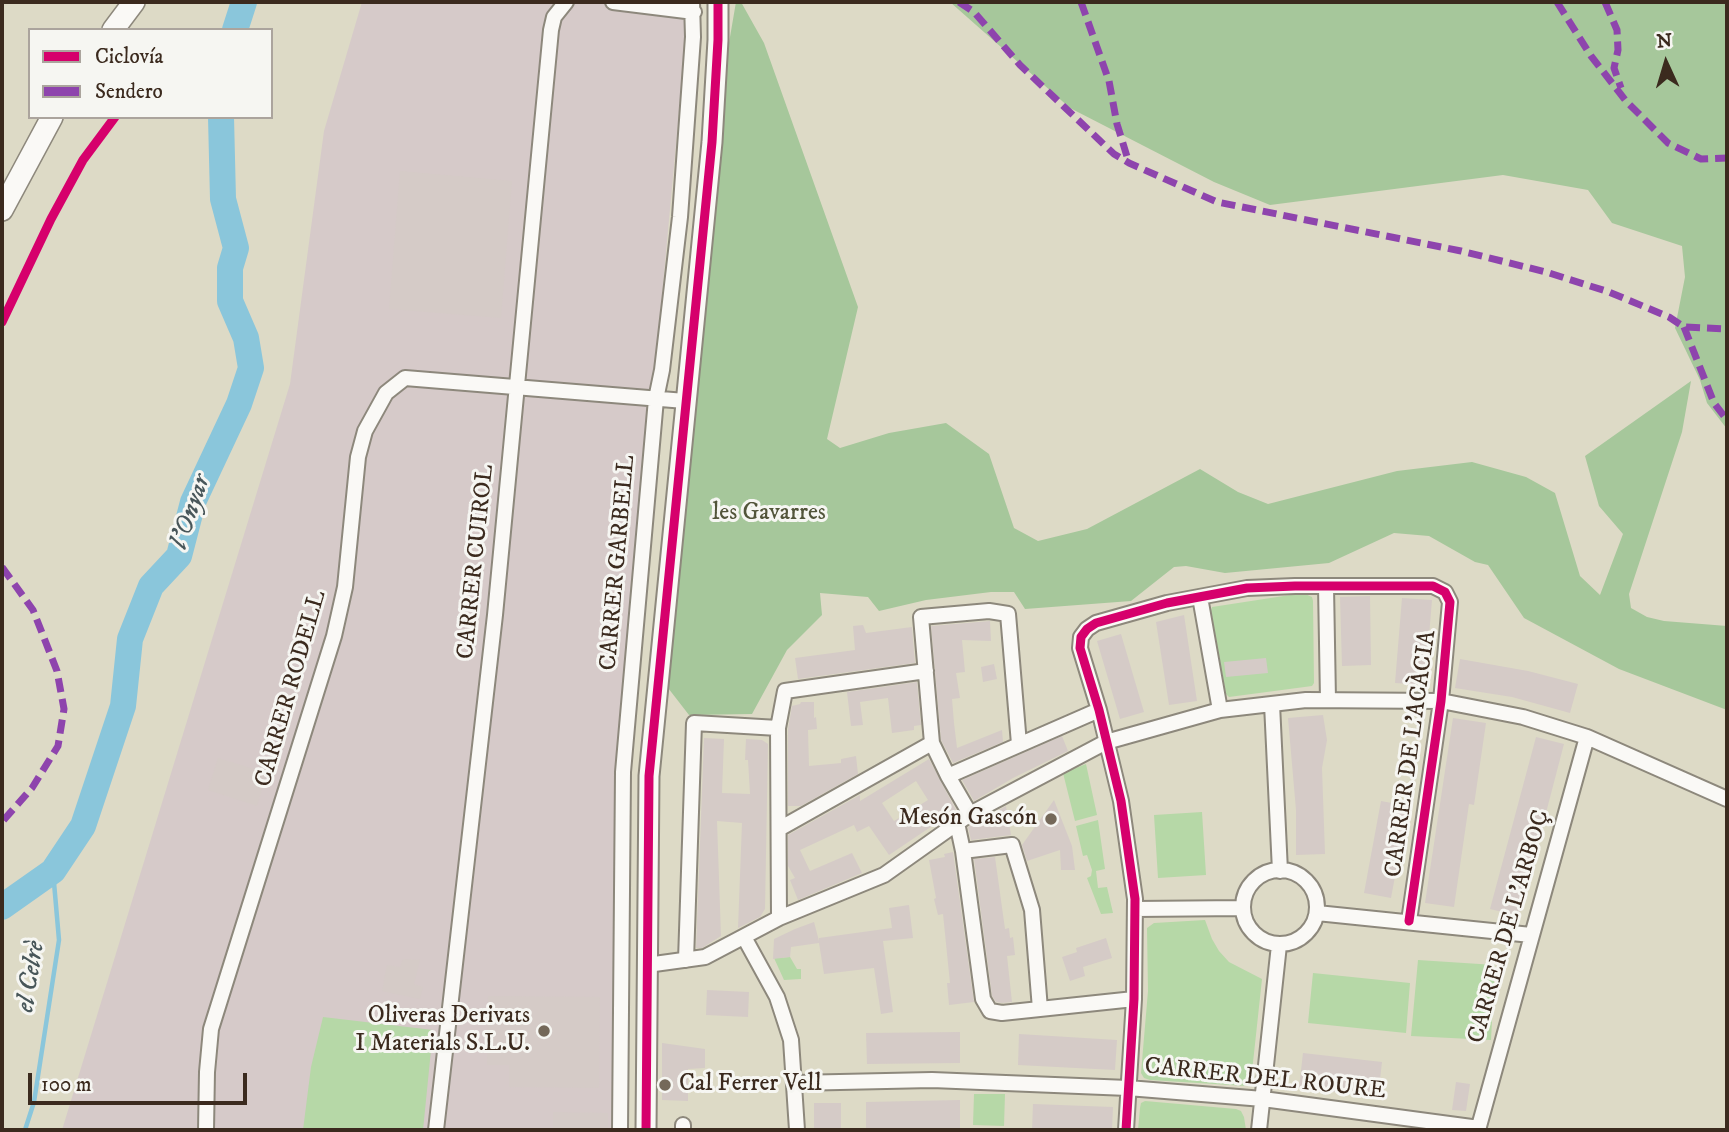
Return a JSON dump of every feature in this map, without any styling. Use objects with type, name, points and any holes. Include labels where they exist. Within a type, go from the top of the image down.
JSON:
[{"type":"highway","points":[[114,28],[134,2]]},
{"type":"highway","points":[[2,210],[51,119]]},
{"type":"main road","points":[[646,1130],[649,776],[712,142],[718,2]]},
{"type":"street","name":"CARRER CUIROL","points":[[436,1130],[495,615],[551,30],[554,17],[566,2]]},
{"type":"street","points":[[613,2],[693,7]]},
{"type":"street","name":"CARRER GARBELL","points":[[620,1130],[623,772],[656,399],[662,370],[680,217],[693,7]]},
{"type":"street","name":"CARRER RODELL","points":[[206,1130],[206,1072],[211,1029],[334,636],[345,587],[358,457],[365,431],[386,393],[405,378],[685,401]]},
{"type":"street","points":[[1126,1130],[1134,999],[1135,909],[1121,801],[1099,710],[1080,648],[1081,637],[1096,623],[1200,597],[1247,588],[1326,586],[1328,699]]},
{"type":"street","name":"CARRER DE L'ACÀCIA","points":[[1326,586],[1433,586],[1445,592],[1450,602],[1441,701],[1409,921]]},
{"type":"street","points":[[1200,597],[1220,710]]},
{"type":"street","points":[[970,814],[932,743],[921,617],[989,611],[1008,614],[1019,744]]},
{"type":"street","points":[[779,918],[778,728],[785,691],[926,671]]},
{"type":"street","points":[[647,965],[705,957],[779,918],[884,875],[970,814],[1106,742],[1220,710],[1328,699],[1441,701],[1522,717],[1587,737],[1727,799]]},
{"type":"street","points":[[1272,704],[1280,871]]},
{"type":"street","points":[[948,776],[1099,710]]},
{"type":"street","points":[[686,960],[694,723],[778,728]]},
{"type":"street","name":"CARRER DE L'ARBOÇ","points":[[1478,1129],[1587,737]]},
{"type":"street","points":[[779,829],[932,743]]},
{"type":"street","points":[[957,823],[983,999],[990,1011],[1002,1013],[1134,999]]},
{"type":"street","points":[[963,851],[1012,845],[1032,909],[1040,1009]]},
{"type":"street","points":[[1280,871],[1300,875],[1311,886],[1317,898],[1317,913],[1311,929],[1298,941],[1279,945],[1266,942],[1250,930],[1243,908],[1247,890],[1255,880],[1264,874],[1280,871]]},
{"type":"street","points":[[1135,909],[1243,908]]},
{"type":"street","points":[[1317,913],[1531,935]]},
{"type":"street","points":[[744,937],[777,997],[790,1040],[797,1130]]},
{"type":"street","points":[[1259,1130],[1279,945]]},
{"type":"street","name":"CARRER DEL ROURE","points":[[794,1083],[932,1080],[1128,1088],[1263,1099],[1478,1129]]},
{"type":"shaded area","points":[[362,2],[683,2],[686,36],[618,772],[614,1130],[62,1130],[290,384],[324,131]]},
{"type":"green space","name":"les Gavarres","points":[[736,2],[741,2],[764,43],[858,307],[827,439],[840,448],[889,433],[946,423],[989,454],[1014,528],[1038,541],[1087,529],[1200,469],[1238,492],[1268,504],[1397,471],[1472,462],[1526,477],[1555,493],[1580,576],[1600,595],[1623,534],[1599,506],[1585,456],[1691,381],[1682,432],[1629,594],[1631,608],[1647,617],[1727,626],[1727,710],[1619,669],[1524,618],[1488,565],[1475,562],[1429,536],[1394,533],[1329,563],[1225,573],[1186,566],[1174,567],[1131,601],[1025,609],[1014,592],[991,592],[926,600],[879,611],[868,597],[820,593],[822,615],[787,650],[752,714],[689,715],[658,675],[712,142]]},
{"type":"green space","points":[[950,2],[1727,2],[1727,429],[1707,403],[1700,380],[1675,328],[1685,277],[1682,246],[1612,223],[1588,190],[1503,175],[1270,205],[1214,182],[1070,108]]},
{"type":"green space","points":[[1303,593],[1312,597],[1313,601],[1312,686],[1229,697],[1226,694],[1212,607]]},
{"type":"green space","points":[[1086,764],[1097,815],[1075,821],[1063,773]]},
{"type":"green space","points":[[1202,812],[1206,875],[1158,878],[1154,815]]},
{"type":"green space","points":[[1098,820],[1105,869],[1096,871],[1098,888],[1107,887],[1113,913],[1101,914],[1087,878],[1091,876],[1092,870],[1087,855],[1083,856],[1076,826]]},
{"type":"green space","points":[[1205,920],[1212,939],[1229,962],[1262,979],[1251,1081],[1246,1086],[1150,1080],[1144,1078],[1141,1073],[1148,991],[1147,928],[1154,923]]},
{"type":"green space","points":[[790,957],[797,969],[801,969],[801,979],[784,980],[774,958]]},
{"type":"green space","points":[[1418,960],[1495,965],[1491,1040],[1411,1036]]},
{"type":"green space","points":[[1313,973],[1410,983],[1406,1033],[1308,1023]]},
{"type":"green space","points":[[323,1017],[433,1030],[423,1130],[303,1130],[311,1067]]},
{"type":"green space","points":[[974,1094],[1005,1094],[1004,1126],[973,1125]]},
{"type":"green space","points":[[1145,1101],[1236,1109],[1241,1111],[1244,1117],[1246,1130],[1138,1130],[1141,1103]]},
{"type":"building","points":[[400,171],[512,181],[501,318],[389,309]]},
{"type":"building","points":[[1370,596],[1371,665],[1342,666],[1340,597]]},
{"type":"building","points":[[1402,598],[1432,600],[1425,685],[1395,683]]},
{"type":"building","points":[[1184,615],[1197,701],[1169,705],[1156,622]]},
{"type":"building","points":[[990,621],[991,641],[962,640],[965,672],[956,673],[960,698],[952,699],[954,723],[957,748],[1002,730],[1003,742],[953,763],[941,740],[931,626]]},
{"type":"building","points":[[863,625],[866,633],[912,627],[915,663],[798,679],[795,658],[855,650],[853,626]]},
{"type":"building","points":[[1121,634],[1144,712],[1120,719],[1097,641]]},
{"type":"building","points":[[1266,658],[1268,673],[1226,677],[1224,662]]},
{"type":"building","points":[[1460,659],[1528,671],[1578,684],[1570,713],[1512,697],[1455,688]]},
{"type":"building","points":[[994,664],[997,679],[983,682],[981,667]]},
{"type":"building","points":[[917,682],[921,725],[914,726],[914,730],[892,733],[888,698],[860,702],[863,725],[851,726],[847,692]]},
{"type":"building","points":[[801,702],[814,702],[814,718],[816,717],[817,729],[808,730],[809,766],[841,763],[841,759],[856,756],[858,774],[801,806],[788,806],[788,729],[792,706]]},
{"type":"building","points":[[1323,715],[1327,740],[1322,768],[1325,854],[1296,855],[1296,810],[1288,718]]},
{"type":"building","points":[[1453,718],[1486,723],[1474,805],[1469,804],[1454,907],[1425,903]]},
{"type":"building","points":[[1062,736],[1068,751],[974,801],[962,780]]},
{"type":"building","points":[[1536,737],[1564,744],[1519,916],[1490,909]]},
{"type":"building","points":[[704,738],[724,739],[722,793],[750,794],[748,760],[745,760],[746,739],[762,740],[768,744],[765,909],[760,917],[738,928],[742,823],[717,821],[721,936],[702,948],[696,948]]},
{"type":"building","points":[[218,758],[267,773],[257,806],[208,790]]},
{"type":"building","points":[[929,759],[956,810],[889,855],[869,826],[857,832],[854,825],[800,850],[810,871],[852,853],[862,873],[798,900],[790,880],[795,878],[788,866],[788,835],[860,795],[860,801]],"holes":[[[916,781],[928,800],[894,821],[882,803]]]},
{"type":"building","name":"Mesón Gascón","points":[[1054,800],[1072,846],[1075,870],[1061,870],[1060,850],[1027,861],[1022,845]]},
{"type":"building","points":[[1381,801],[1408,806],[1391,898],[1364,893]]},
{"type":"building","points":[[1006,806],[1011,835],[971,840],[968,827]]},
{"type":"building","points":[[953,852],[974,1002],[949,1005],[947,983],[950,983],[943,914],[938,915],[929,860],[945,857],[944,854]]},
{"type":"building","points":[[995,857],[1005,929],[1009,928],[1010,938],[1013,937],[1015,955],[1007,956],[1012,1002],[1002,1003],[996,1002],[992,996],[974,859]]},
{"type":"building","points":[[909,905],[913,938],[883,941],[893,1012],[881,1014],[874,968],[824,974],[819,943],[791,947],[790,957],[773,959],[774,939],[795,929],[814,922],[819,941],[819,938],[892,928],[889,908]]},
{"type":"building","points":[[1106,938],[1112,958],[1083,967],[1085,976],[1070,981],[1062,957],[1077,952],[1076,948]]},
{"type":"building","points":[[403,959],[420,960],[414,984],[423,987],[420,999],[382,991],[387,965],[400,967]]},
{"type":"building","points":[[707,990],[749,992],[748,1017],[706,1015]]},
{"type":"building","name":"Oliveras Derivats I Materials S.L.U.","points":[[488,996],[600,997],[599,1088],[509,1087],[509,1065],[487,1065]]},
{"type":"building","points":[[960,1032],[960,1063],[867,1064],[866,1033]]},
{"type":"building","points":[[1019,1034],[1117,1040],[1115,1070],[1018,1065]]},
{"type":"building","points":[[662,1043],[705,1049],[705,1068],[688,1069],[688,1101],[662,1100]]},
{"type":"building","points":[[1303,1053],[1382,1062],[1378,1097],[1299,1088]]},
{"type":"building","points":[[1456,1082],[1470,1084],[1466,1111],[1452,1110]]},
{"type":"building","points":[[960,1100],[960,1129],[866,1129],[866,1102]]},
{"type":"building","points":[[814,1103],[841,1103],[841,1130],[814,1130]]},
{"type":"building","points":[[1033,1104],[1113,1107],[1112,1130],[1032,1130]]},
{"type":"building","points":[[553,1112],[608,1113],[608,1130],[553,1130]]},
{"type":"waterway","name":"l'Onyar","points":[[236,28],[244,2]]},
{"type":"waterway","name":"l'Onyar","points":[[2,907],[53,871],[83,826],[123,706],[130,639],[151,586],[179,556],[193,502],[239,404],[251,368],[246,338],[230,301],[230,268],[236,248],[223,199],[221,119]]},
{"type":"waterway","name":"el Celrè","points":[[25,1130],[34,1102],[59,940],[53,871]]},
{"type":"marked path","points":[[959,2],[974,12],[1020,65],[1114,154],[1217,202],[1461,251],[1546,272],[1609,292],[1669,317],[1684,327],[1727,329]]},
{"type":"marked path","points":[[1081,2],[1109,81],[1117,124],[1129,163]]},
{"type":"marked path","points":[[1557,2],[1591,56],[1626,101],[1668,143],[1701,159],[1727,158]]},
{"type":"marked path","points":[[1605,2],[1617,30],[1618,50],[1614,68],[1621,88]]},
{"type":"marked path","points":[[1684,327],[1714,403],[1727,420]]},
{"type":"marked path","points":[[2,567],[33,610],[57,671],[64,709],[58,746],[32,788],[2,822]]},
{"type":"cycle path","points":[[646,1130],[649,776],[712,142],[718,2]]},
{"type":"cycle path","points":[[2,322],[51,219],[83,160],[114,119]]},
{"type":"cycle path","points":[[1126,1130],[1134,999],[1135,899],[1121,801],[1099,710],[1080,648],[1081,637],[1087,629],[1096,623],[1167,603],[1247,588],[1433,586],[1445,592],[1450,602],[1441,701],[1409,921]]},
{"type":"place","name":"Mesón Gascón","points":[[1051,819]]},
{"type":"place","name":"Oliveras Derivats I Materials S.L.U.","points":[[544,1031]]},
{"type":"place","name":"Cal Ferrer Vell","points":[[665,1085]]}]
